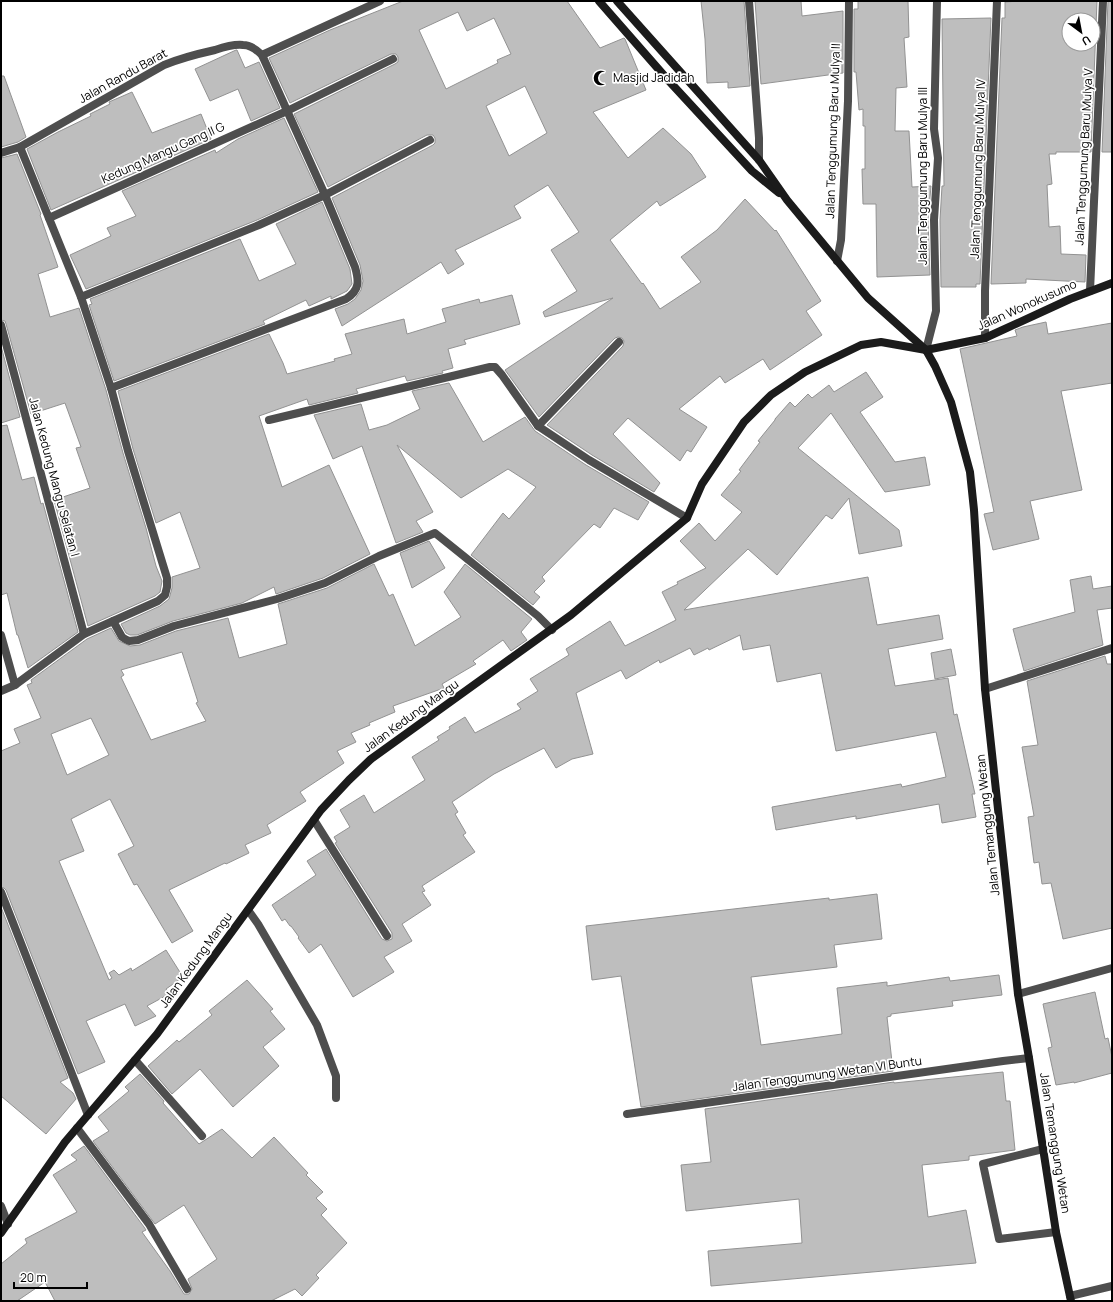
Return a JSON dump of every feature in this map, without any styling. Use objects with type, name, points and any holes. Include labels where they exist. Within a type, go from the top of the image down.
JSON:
[{"type":"street","points":[[111,388],[346,299],[357,289],[358,276],[355,267],[325,195],[262,55],[380,1]]},
{"type":"street","points":[[599,1],[668,80],[752,171],[787,200]]},
{"type":"street","points":[[617,1],[759,160],[787,200]]},
{"type":"street","points":[[749,1],[759,138],[759,160]]},
{"type":"street","name":"Jalan Tenggumung Baru Mulya II","points":[[837,261],[841,240],[848,109],[849,1]]},
{"type":"street","name":"Jalan Tenggumung Baru Mulya III","points":[[926,350],[936,311],[934,220],[938,158],[934,129],[937,1]]},
{"type":"street","name":"Jalan Tenggumung Baru Mulya IV","points":[[986,338],[985,291],[997,1]]},
{"type":"street","name":"Jalan Tenggumung Baru Mulya V","points":[[1090,291],[1103,1]]},
{"type":"street","name":"Jalan Randu Barat","points":[[1,154],[20,147],[164,65],[182,57],[231,46],[244,45],[252,47],[262,55]]},
{"type":"street","name":"Kedung Mangu Gang II G","points":[[49,218],[287,111],[393,59]]},
{"type":"street","points":[[81,297],[259,225],[325,195],[430,140]]},
{"type":"street","points":[[1,691],[15,685],[84,634],[158,601],[165,596],[167,587],[167,578],[128,451],[111,388],[81,297],[20,147]]},
{"type":"street","name":"Jalan Temanggung Wetan","points":[[787,200],[868,298],[926,350],[951,402],[970,472],[974,510],[985,689],[1018,994],[1056,1232],[1071,1298]]},
{"type":"street","name":"Jalan Wonokusumo","points":[[926,350],[986,338],[1090,291],[1112,283]]},
{"type":"street","name":"Jalan Kedung Mangu Selatan I","points":[[1,325],[84,634]]},
{"type":"street","points":[[538,426],[619,342]]},
{"type":"street","name":"Jalan Kedung Mangu","points":[[1,1233],[65,1142],[157,1034],[321,810],[349,780],[372,759],[552,630],[687,518],[702,484],[744,422],[771,396],[805,372],[861,345],[881,342],[926,350]]},
{"type":"street","points":[[269,420],[495,367],[538,426],[589,460],[687,518]]},
{"type":"street","points":[[113,621],[122,637],[130,641],[138,640],[174,626],[277,599],[325,583],[379,556],[435,533],[538,616],[552,630]]},
{"type":"street","points":[[1,635],[15,685]]},
{"type":"street","points":[[985,689],[1112,648]]},
{"type":"street","points":[[314,820],[387,936]]},
{"type":"street","points":[[1,892],[88,1115]]},
{"type":"street","points":[[248,910],[258,924],[317,1025],[336,1076],[336,1098]]},
{"type":"street","points":[[1018,994],[1112,968]]},
{"type":"street","name":"Jalan Tenggumung Wetan VI Buntu","points":[[627,1114],[1020,1058],[1029,1058]]},
{"type":"street","points":[[135,1060],[202,1136]]},
{"type":"street","points":[[77,1128],[149,1224],[188,1289]]},
{"type":"street","points":[[1043,1149],[983,1164],[999,1239],[1056,1232]]},
{"type":"street","points":[[1,1206],[8,1224]]},
{"type":"street","points":[[1071,1298],[1112,1286]]},
{"type":"building","points":[[403,1],[567,1],[600,48],[624,38],[625,39],[646,90],[593,112],[628,158],[663,128],[691,154],[706,177],[660,206],[657,201],[610,240],[642,284],[643,283],[660,309],[701,282],[681,257],[717,230],[745,199],[775,231],[776,230],[821,301],[806,311],[822,335],[770,370],[763,359],[725,383],[720,376],[679,409],[707,427],[691,452],[687,450],[680,461],[628,418],[613,434],[660,483],[654,492],[592,455],[547,425],[623,346],[624,341],[622,338],[615,338],[539,417],[505,370],[613,298],[545,317],[543,312],[577,291],[551,250],[579,232],[548,185],[514,206],[521,218],[455,250],[464,264],[448,274],[441,262],[342,326],[335,309],[348,304],[355,299],[361,290],[363,281],[360,265],[332,198],[433,145],[435,143],[435,138],[433,135],[427,135],[328,187],[294,114],[398,62],[398,57],[396,54],[391,54],[290,103],[269,58],[330,30]],"holes":[[[458,12],[467,31],[494,18],[511,54],[497,60],[498,63],[446,89],[419,30]],[[525,86],[547,133],[509,156],[486,106]]]},
{"type":"building","points":[[701,1],[744,1],[750,86],[728,88],[728,82],[707,83],[705,39]]},
{"type":"building","points":[[755,1],[801,1],[802,16],[843,11],[843,73],[761,84]]},
{"type":"building","points":[[858,1],[908,1],[909,37],[904,38],[907,87],[896,88],[895,131],[909,131],[912,187],[931,186],[928,220],[930,275],[877,277],[876,204],[863,204],[862,169],[865,169],[865,126],[863,126],[863,109],[859,110],[856,72],[854,72],[854,9],[858,9]]},
{"type":"building","points":[[1097,1],[1097,12],[1061,12],[1061,52],[1095,52],[1091,152],[1056,152],[1056,154],[1049,154],[1052,184],[1047,185],[1049,227],[1060,226],[1061,254],[1086,255],[1085,282],[1026,279],[1026,283],[991,284],[1002,18],[1005,18],[1005,2]]},
{"type":"building","points":[[1108,1],[1112,1],[1112,152],[1102,152]]},
{"type":"building","points":[[991,18],[980,284],[976,284],[976,287],[941,287],[940,220],[942,186],[944,186],[942,19]]},
{"type":"building","points":[[236,50],[245,68],[259,62],[280,108],[251,121],[238,89],[210,101],[195,69]]},
{"type":"building","points":[[1,76],[4,76],[26,137],[18,142],[1,147]]},
{"type":"building","points":[[132,92],[152,133],[201,114],[211,139],[51,210],[27,149],[91,116],[90,114],[110,104],[109,102]]},
{"type":"building","points":[[284,118],[318,192],[257,220],[86,289],[70,255],[111,236],[107,228],[136,216],[122,191],[215,150],[216,153],[238,139]]},
{"type":"building","points":[[17,154],[41,214],[40,215],[58,267],[38,274],[50,317],[79,308],[106,390],[156,566],[162,581],[160,592],[155,596],[88,626],[54,500],[90,488],[76,448],[81,447],[65,403],[31,414],[6,324],[5,321],[1,320],[1,158]]},
{"type":"building","points":[[322,202],[350,269],[352,284],[347,291],[331,299],[331,296],[309,306],[306,300],[263,321],[265,324],[114,381],[89,305],[92,304],[90,299],[240,239],[259,281],[296,264],[276,224]]},
{"type":"building","points":[[512,295],[520,324],[464,340],[466,344],[448,349],[453,368],[442,371],[443,373],[407,381],[405,376],[356,389],[358,393],[309,405],[307,399],[259,416],[282,487],[329,465],[370,554],[323,578],[276,594],[274,587],[242,603],[173,621],[137,635],[130,635],[126,633],[121,624],[160,606],[169,599],[172,588],[172,577],[200,568],[180,512],[156,523],[133,449],[118,391],[269,334],[287,374],[335,361],[334,359],[352,354],[345,334],[404,319],[407,334],[446,322],[442,309],[479,299],[480,303]]},
{"type":"building","points":[[1046,322],[1048,334],[1112,323],[1112,383],[1061,391],[1082,490],[1030,501],[1039,539],[993,550],[984,514],[994,512],[960,349],[1017,336],[1015,330]]},
{"type":"building","points":[[1,346],[20,417],[1,423]]},
{"type":"building","points":[[866,372],[883,397],[860,412],[895,462],[925,457],[930,485],[885,492],[831,413],[798,448],[899,530],[902,546],[859,554],[849,498],[832,519],[826,515],[777,575],[748,549],[684,610],[868,577],[877,625],[939,615],[943,639],[888,649],[895,686],[948,678],[954,715],[957,714],[975,794],[972,794],[976,817],[942,823],[939,804],[856,819],[856,816],[776,830],[772,807],[901,784],[902,787],[946,777],[936,732],[836,751],[821,673],[777,682],[770,645],[743,650],[740,635],[709,650],[708,648],[694,655],[690,648],[660,663],[659,660],[626,679],[621,670],[576,693],[593,754],[572,759],[556,768],[544,748],[494,774],[452,802],[458,812],[455,814],[466,833],[463,835],[475,852],[422,886],[425,891],[422,892],[431,905],[402,924],[412,941],[384,957],[394,972],[353,997],[321,944],[309,953],[291,926],[285,919],[282,921],[272,905],[316,875],[307,861],[326,849],[382,939],[387,941],[392,939],[392,933],[335,843],[337,842],[334,837],[350,827],[340,810],[364,795],[374,813],[425,780],[412,757],[439,740],[437,737],[465,717],[475,733],[521,709],[517,704],[538,691],[530,679],[569,655],[566,649],[610,621],[625,646],[676,620],[662,592],[678,584],[677,582],[706,568],[680,541],[699,523],[715,541],[742,512],[721,495],[741,471],[739,470],[760,442],[758,441],[790,402],[795,407],[808,394],[812,398],[829,385],[834,392]]},
{"type":"building","points":[[449,383],[483,442],[525,417],[535,431],[586,465],[649,502],[638,520],[614,508],[600,528],[594,524],[542,577],[545,581],[534,592],[540,597],[533,605],[471,555],[503,513],[509,519],[536,487],[508,469],[461,498],[397,445],[433,512],[416,521],[423,532],[396,543],[362,446],[333,459],[314,415],[361,404],[369,430],[387,425],[420,409],[412,391]]},
{"type":"building","points":[[7,425],[22,480],[34,477],[41,504],[43,503],[78,632],[28,668],[17,635],[7,593],[1,595],[1,426]]},
{"type":"building","points":[[429,541],[445,568],[412,588],[400,553]]},
{"type":"building","points":[[374,564],[389,596],[393,594],[415,646],[461,617],[444,592],[465,564],[532,619],[521,632],[527,640],[511,651],[503,640],[473,661],[476,664],[442,684],[444,688],[393,706],[395,712],[369,723],[370,725],[351,733],[356,742],[337,751],[344,763],[300,792],[306,801],[267,825],[271,833],[245,845],[249,853],[169,890],[193,931],[172,943],[137,884],[134,885],[118,854],[134,846],[110,799],[71,819],[84,851],[59,861],[109,980],[112,978],[109,973],[114,970],[119,975],[131,968],[132,971],[166,950],[183,977],[166,989],[169,994],[147,1006],[156,1016],[135,1026],[125,1004],[86,1021],[105,1062],[78,1074],[6,890],[1,887],[1,751],[20,743],[14,729],[41,718],[27,685],[32,683],[31,680],[87,639],[111,628],[119,641],[130,646],[140,645],[176,631],[228,618],[239,658],[287,644],[278,604],[327,588]],"holes":[[[182,652],[198,702],[196,703],[206,721],[151,740],[121,677],[124,675],[121,670]],[[91,718],[109,755],[67,775],[51,734]]]},
{"type":"building","points":[[1091,576],[1093,589],[1112,586],[1112,608],[1097,610],[1103,645],[1024,671],[1013,629],[1075,612],[1070,580]]},
{"type":"building","points":[[951,649],[956,675],[935,679],[931,653]]},
{"type":"building","points":[[1105,656],[1107,664],[1112,664],[1112,928],[1063,939],[1051,883],[1042,884],[1039,862],[1034,863],[1028,817],[1034,816],[1022,747],[1038,745],[1027,681]]},
{"type":"building","points":[[877,894],[882,939],[834,945],[837,967],[751,977],[761,1045],[842,1034],[837,988],[887,982],[887,986],[949,977],[950,981],[999,975],[1002,995],[952,1001],[953,1006],[891,1014],[891,1016],[887,1017],[893,1071],[641,1107],[621,976],[592,980],[586,926],[829,898],[829,900]]},
{"type":"building","points":[[1,907],[68,1078],[60,1082],[73,1093],[76,1099],[46,1134],[1,1096]]},
{"type":"building","points":[[247,980],[273,1009],[270,1011],[285,1029],[263,1047],[279,1066],[233,1107],[200,1069],[172,1094],[148,1066],[177,1040],[179,1042],[212,1015],[209,1011]]},
{"type":"building","points":[[1095,992],[1105,1039],[1108,1038],[1112,1057],[1112,1073],[1074,1083],[1056,1085],[1048,1048],[1052,1047],[1043,1004]]},
{"type":"building","points":[[1003,1072],[1006,1101],[1010,1101],[1015,1150],[969,1156],[969,1160],[922,1165],[928,1217],[966,1210],[976,1263],[711,1286],[708,1251],[802,1243],[799,1199],[686,1211],[681,1165],[711,1162],[705,1109],[894,1082]]},
{"type":"building","points":[[140,1074],[199,1144],[222,1129],[252,1158],[274,1137],[308,1173],[306,1175],[323,1192],[316,1198],[327,1209],[321,1215],[347,1243],[316,1275],[319,1278],[302,1296],[295,1289],[271,1301],[55,1301],[45,1282],[17,1301],[1,1301],[1,1264],[27,1243],[25,1239],[77,1212],[53,1175],[77,1160],[71,1155],[84,1146],[144,1227],[146,1230],[142,1232],[170,1271],[184,1294],[189,1294],[192,1289],[188,1279],[217,1259],[184,1205],[155,1224],[93,1141],[109,1131],[98,1117],[129,1091],[125,1087]]},
{"type":"place","name":"Masjid Jadidah","points":[[601,78]]}]
